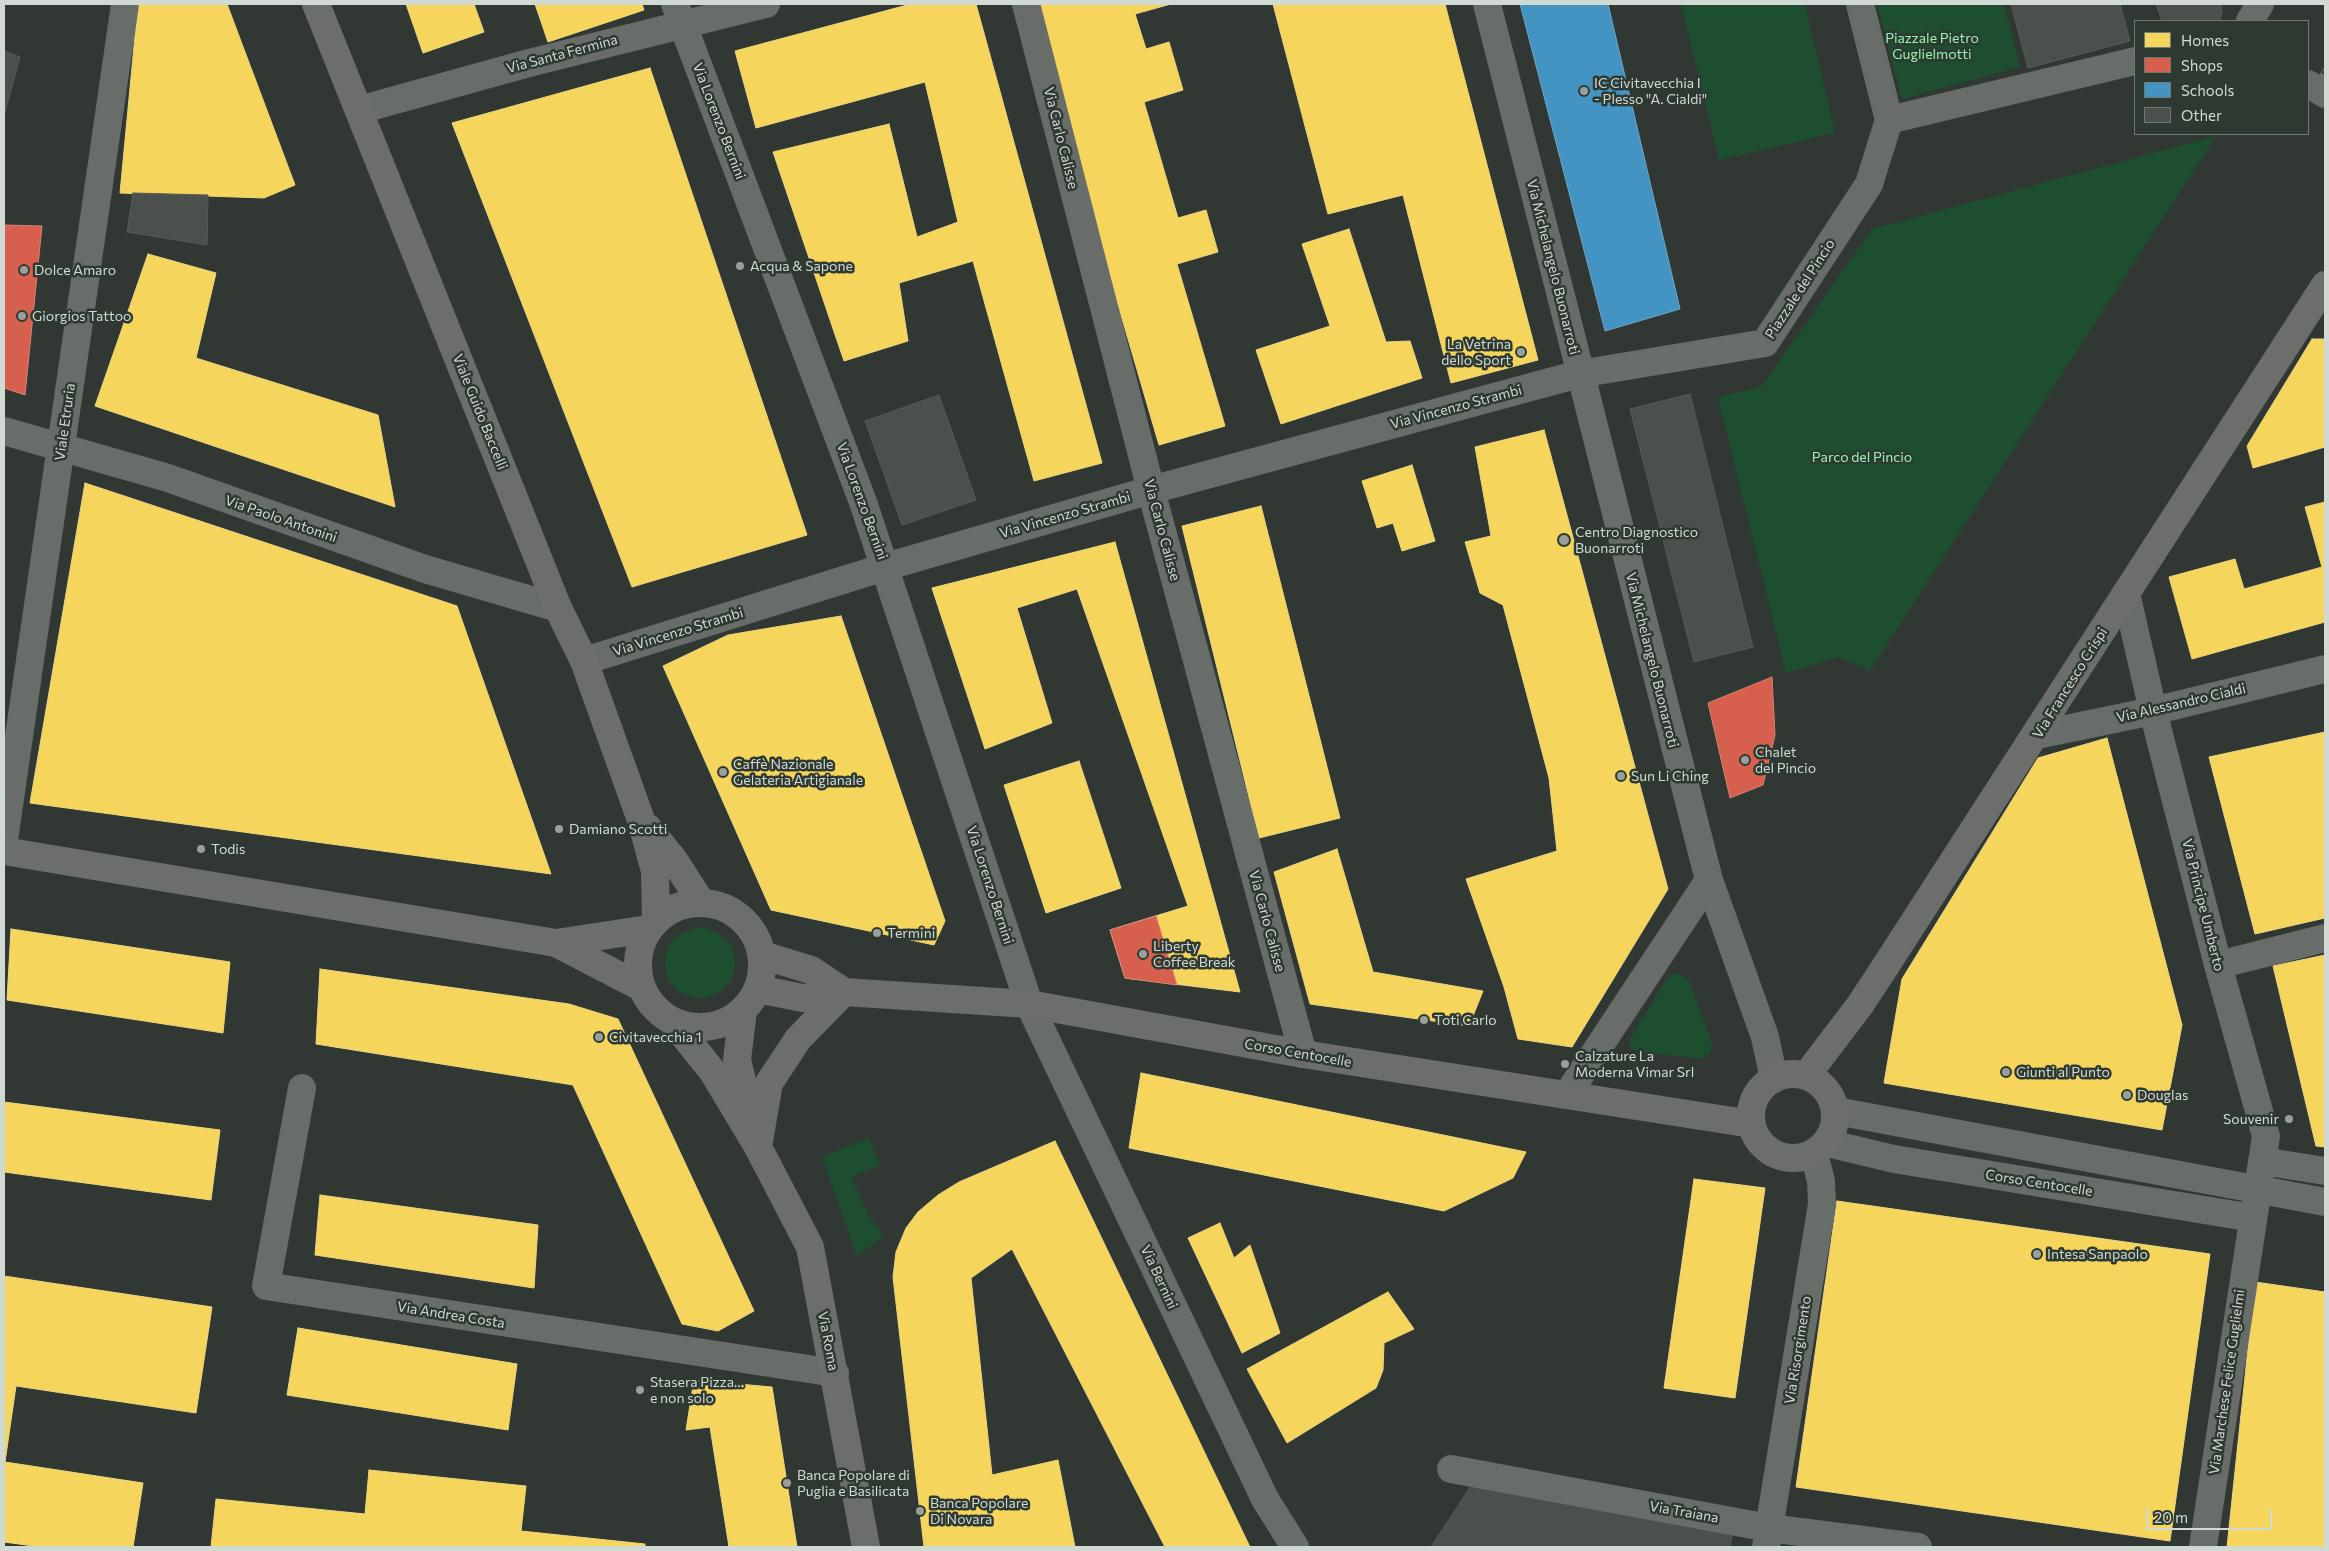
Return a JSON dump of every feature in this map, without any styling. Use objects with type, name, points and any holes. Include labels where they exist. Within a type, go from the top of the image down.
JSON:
[{"type":"street","name":"Viale Etruria","points":[[4,840],[125,4]]},
{"type":"street","name":"Viale Guido Baccelli","points":[[316,4],[558,608],[584,661],[642,820]]},
{"type":"street","name":"Via Santa Fermina","points":[[359,110],[528,62],[679,14],[766,4]]},
{"type":"street","name":"Via Carlo Calisse","points":[[1026,4],[1152,490],[1303,1054]]},
{"type":"street","name":"Via Michelangelo Buonarroti","points":[[1487,4],[1579,374],[1709,880],[1764,1037],[1774,1079]]},
{"type":"street","points":[[1860,4],[1889,120],[2134,62]]},
{"type":"street","name":"Via Lorenzo Bernini","points":[[679,14],[864,502],[1029,1004]]},
{"type":"street","points":[[2309,85],[2325,94]]},
{"type":"street","name":"Piazzale del Pincio","points":[[1579,374],[1764,343],[1870,184],[1889,120]]},
{"type":"street","name":"Via Francesco Crispi","points":[[1806,1076],[1860,1005],[2037,735],[2126,593],[2325,285]]},
{"type":"street","name":"Via Vincenzo Strambi","points":[[584,661],[885,567],[1152,490],[1579,374]]},
{"type":"street","name":"Via Paolo Antonini","points":[[4,431],[168,478],[425,570],[558,608]]},
{"type":"street","name":"Via Principe Umberto","points":[[2126,593],[2153,710],[2218,965],[2266,1136],[2256,1189],[2253,1218]]},
{"type":"street","name":"Via Alessandro Cialdi","points":[[2037,735],[2153,710],[2325,668]]},
{"type":"street","points":[[642,820],[674,860],[701,902]]},
{"type":"street","points":[[642,820],[655,871],[652,925],[639,952],[638,976],[641,987],[655,1008],[673,1022],[713,1072],[758,1146]]},
{"type":"street","points":[[4,851],[556,943],[641,987]]},
{"type":"street","points":[[1567,1095],[1709,880]]},
{"type":"street","points":[[556,943],[652,925],[676,907],[701,902],[729,909],[745,921],[752,930],[762,955],[761,978],[750,1000],[737,1060],[758,1146]]},
{"type":"street","points":[[2218,965],[2325,938]]},
{"type":"street","points":[[758,1146],[768,1083],[798,1039],[844,992],[811,970],[762,955]]},
{"type":"street","name":"Corso Centocelle","points":[[750,1000],[803,998],[844,992],[1029,1004],[1303,1054],[1752,1124]]},
{"type":"street","points":[[673,1022],[699,1028],[722,1023],[750,1000]]},
{"type":"street","name":"Via Bernini","points":[[1029,1004],[1265,1499],[1295,1547]]},
{"type":"street","points":[[1791,1074],[1806,1076],[1826,1089],[1836,1110],[1833,1133],[1820,1148],[1798,1158],[1781,1157],[1761,1144],[1752,1124],[1751,1114],[1756,1096],[1774,1079],[1791,1074]]},
{"type":"street","name":"Via Andrea Costa","points":[[302,1088],[266,1286],[834,1374]]},
{"type":"street","points":[[1836,1110],[2325,1202]]},
{"type":"street","name":"Via Roma","points":[[758,1146],[810,1247],[866,1547]]},
{"type":"street","name":"Corso Centocelle","points":[[1820,1148],[2253,1218]]},
{"type":"street","name":"Via Risorgimento","points":[[1767,1537],[1822,1204],[1820,1148]]},
{"type":"street","points":[[2262,1161],[2325,1171]]},
{"type":"street","name":"Via Marchese Felice Guglielmi","points":[[2203,1547],[2253,1218]]},
{"type":"street","name":"Via Traiana","points":[[1450,1470],[1767,1537],[1918,1547]]},
{"type":"green space","points":[[1681,4],[1805,4],[1835,133],[1719,160]]},
{"type":"green space","name":"Piazzale Pietro Guglielmotti","points":[[1877,4],[2004,4],[2020,67],[1902,99]]},
{"type":"green space","name":"Parco del Pincio","points":[[2216,136],[1870,671],[1839,657],[1786,673],[1718,398],[1762,386],[1872,229]]},
{"type":"green space","points":[[700,928],[713,931],[725,938],[732,950],[735,963],[732,976],[725,988],[713,995],[700,998],[687,995],[675,988],[668,976],[665,963],[668,950],[675,938],[687,931]]},
{"type":"green space","points":[[1673,973],[1680,974],[1689,981],[1711,1040],[1712,1047],[1705,1059],[1638,1052],[1632,1049],[1629,1044],[1630,1039],[1667,979]]},
{"type":"green space","points":[[869,1138],[880,1165],[851,1177],[869,1216],[883,1236],[857,1257],[822,1157]]},
{"type":"building: Homes","points":[[138,4],[227,4],[295,185],[264,198],[120,193]]},
{"type":"building: Homes","points":[[406,4],[474,4],[484,32],[423,53]]},
{"type":"building: Homes","points":[[535,4],[642,4],[644,10],[548,42]]},
{"type":"building: Homes","points":[[911,4],[976,4],[1102,463],[1034,481],[973,261],[958,222],[925,82],[756,128],[735,51]]},
{"type":"building: Homes","points":[[1030,4],[1171,4],[1135,14],[1146,49],[1169,42],[1183,90],[1144,102],[1178,218],[1206,210],[1218,252],[1177,264],[1225,426],[1159,445]]},
{"type":"building: Homes","points":[[1273,4],[1445,4],[1538,360],[1451,383],[1403,195],[1328,214]]},
{"type":"building: Homes","points":[[650,68],[807,535],[632,587],[452,123]]},
{"type":"building: Homes","points":[[889,124],[917,237],[958,222],[973,261],[899,283],[908,341],[844,361],[773,152]]},
{"type":"building: Homes","points":[[1349,229],[1386,342],[1410,341],[1422,378],[1281,424],[1256,350],[1330,326],[1302,244]]},
{"type":"building: Homes","points":[[148,254],[216,273],[196,358],[378,415],[395,507],[95,406]]},
{"type":"building: Homes","points":[[2312,339],[2325,339],[2325,447],[2253,468],[2247,446]]},
{"type":"building: Homes","points":[[1544,430],[1668,889],[1572,1047],[1518,1039],[1504,987],[1466,879],[1557,851],[1549,778],[1503,605],[1480,593],[1465,542],[1491,536],[1475,447]]},
{"type":"building: Homes","points":[[1412,465],[1435,541],[1402,551],[1393,523],[1377,528],[1362,481]]},
{"type":"building: Homes","points":[[85,483],[457,606],[551,874],[30,803]]},
{"type":"building: Homes","points":[[2325,502],[2325,622],[2192,659],[2169,577],[2235,559],[2244,589],[2322,567],[2305,507]]},
{"type":"building: Homes","points":[[1261,506],[1340,818],[1259,838],[1182,526]]},
{"type":"building: Homes","points":[[1115,542],[1240,992],[1125,978],[1110,930],[1188,906],[1077,589],[1017,608],[1052,723],[985,749],[932,588]]},
{"type":"building: Homes","points":[[841,616],[945,921],[934,945],[771,910],[663,666],[728,635]]},
{"type":"building: Homes","points":[[2325,732],[2325,918],[2255,934],[2209,757]]},
{"type":"building: Homes","points":[[2107,738],[2182,1025],[2162,1130],[1884,1083],[1902,979],[2038,758]]},
{"type":"building: Homes","points":[[1079,761],[1121,888],[1046,913],[1004,785]]},
{"type":"building: Homes","points":[[1337,849],[1373,972],[1483,991],[1469,1026],[1310,1004],[1274,872]]},
{"type":"building: Homes","points":[[11,929],[230,962],[223,1033],[7,1000]]},
{"type":"building: Homes","points":[[2325,955],[2325,1147],[2316,1146],[2273,966]]},
{"type":"building: Homes","points":[[320,969],[569,1004],[618,1019],[754,1311],[718,1331],[682,1324],[573,1085],[316,1044]]},
{"type":"building: Homes","points":[[1141,1073],[1526,1152],[1513,1178],[1444,1211],[1129,1148]]},
{"type":"building: Homes","points":[[4,1102],[220,1130],[211,1200],[4,1172]]},
{"type":"building: Homes","points":[[1055,1141],[1250,1547],[1165,1547],[1012,1249],[971,1278],[992,1475],[1058,1460],[1075,1547],[924,1547],[893,1277],[896,1252],[906,1228],[918,1212],[938,1195],[959,1182]]},
{"type":"building: Homes","points":[[1694,1179],[1765,1188],[1735,1398],[1664,1388]]},
{"type":"building: Homes","points":[[320,1195],[538,1225],[534,1288],[315,1255]]},
{"type":"building: Homes","points":[[1837,1201],[2210,1254],[2170,1541],[1796,1487]]},
{"type":"building: Homes","points":[[1220,1223],[1234,1258],[1250,1245],[1280,1333],[1242,1353],[1188,1238]]},
{"type":"building: Homes","points":[[4,1276],[212,1307],[196,1413],[16,1386],[5,1462],[143,1483],[133,1547],[41,1547],[4,1542]]},
{"type":"building: Homes","points":[[2255,1282],[2325,1292],[2325,1547],[2227,1547]]},
{"type":"building: Homes","points":[[1388,1292],[1414,1329],[1384,1343],[1383,1370],[1376,1388],[1287,1443],[1247,1369]]},
{"type":"building: Homes","points":[[298,1328],[517,1364],[508,1430],[287,1395]]},
{"type":"building: Homes","points":[[694,1380],[772,1387],[797,1547],[729,1547],[710,1427],[686,1430]]},
{"type":"building: Homes","points":[[369,1470],[526,1486],[521,1531],[645,1544],[645,1547],[211,1547],[216,1499],[365,1514]]},
{"type":"building: Shops","points":[[4,225],[42,226],[25,395],[4,388]]},
{"type":"building: Shops","name":"Chalet del Pincio","points":[[1772,677],[1775,735],[1763,785],[1730,798],[1708,703]]},
{"type":"building: Shops","name":"Liberty Coffee Break","points":[[1156,916],[1177,985],[1125,978],[1110,930]]},
{"type":"building: Schools","points":[[1520,4],[1608,4],[1680,309],[1605,331]]},
{"type":"building: Other","points":[[2011,4],[2120,4],[2130,41],[2028,68]]},
{"type":"building: Other","points":[[2156,4],[2221,4],[2222,14],[2219,20],[2162,20]]},
{"type":"building: Other","points":[[4,51],[20,57],[4,116]]},
{"type":"building: Other","points":[[133,193],[208,195],[207,245],[127,232]]},
{"type":"building: Other","points":[[1690,394],[1753,647],[1694,662],[1630,409]]},
{"type":"building: Other","points":[[939,395],[976,500],[902,525],[865,421]]},
{"type":"building: Other","points":[[1473,1483],[1732,1535],[1730,1547],[1431,1547]]},
{"type":"place","name":"IC Civitavecchia I - Plesso \"A. Cialdi\"","points":[[1584,91]]},
{"type":"place","name":"Acqua & Sapone","points":[[740,266]]},
{"type":"place","name":"Dolce Amaro","points":[[24,270]]},
{"type":"place","name":"Giorgios Tattoo","points":[[22,316]]},
{"type":"place","name":"La Vetrina dello Sport","points":[[1521,352]]},
{"type":"place","name":"Centro Diagnostico Buonarroti","points":[[1564,540]]},
{"type":"place","name":"Chalet del Pincio","points":[[1745,760]]},
{"type":"place","name":"Caffè Nazionale Gelateria Artigianale","points":[[723,772]]},
{"type":"place","name":"Sun Li Ching","points":[[1621,776]]},
{"type":"place","name":"Damiano Scotti","points":[[559,829]]},
{"type":"place","name":"Todis","points":[[201,849]]},
{"type":"place","name":"Termini","points":[[877,933]]},
{"type":"place","name":"Liberty Coffee Break","points":[[1143,954]]},
{"type":"place","name":"Toti Carlo","points":[[1424,1020]]},
{"type":"place","name":"Civitavecchia 1","points":[[599,1037]]},
{"type":"place","name":"Calzature La Moderna Vimar Srl","points":[[1565,1064]]},
{"type":"place","name":"Giunti al Punto","points":[[2006,1072]]},
{"type":"place","name":"Douglas","points":[[2127,1095]]},
{"type":"place","name":"Souvenir","points":[[2289,1119]]},
{"type":"place","name":"Intesa Sanpaolo","points":[[2037,1254]]},
{"type":"place","name":"Stasera Pizza... e non solo","points":[[640,1390]]},
{"type":"place","name":"Banca Popolare di Puglia e Basilicata","points":[[787,1483]]},
{"type":"place","name":"Banca Popolare Di Novara","points":[[920,1511]]}]
